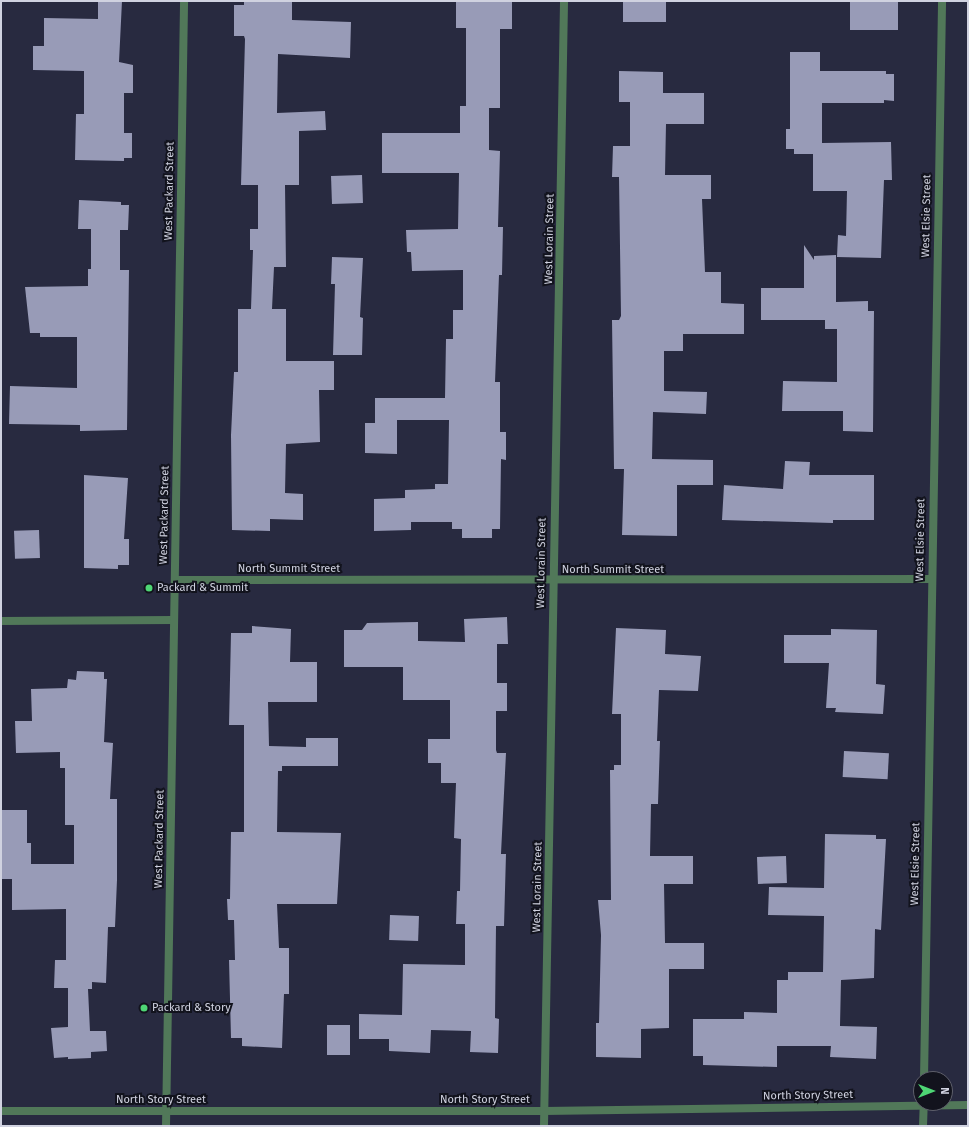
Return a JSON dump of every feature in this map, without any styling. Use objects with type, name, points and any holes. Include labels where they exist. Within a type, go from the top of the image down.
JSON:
[{"type":"street","name":"West Packard Street","points":[[166,1126],[184,1]]},
{"type":"street","name":"West Lorain Street","points":[[544,1126],[551,763],[552,581],[564,1]]},
{"type":"street","name":"West Elsie Street","points":[[924,1071],[931,579],[942,1]]},
{"type":"street","name":"North Summit Street","points":[[175,580],[552,581],[931,579]]},
{"type":"street","points":[[1,621],[174,620]]},
{"type":"street","name":"North Story Street","points":[[1,1111],[544,1111],[913,1104]]},
{"type":"street","name":"North Story Street","points":[[953,1105],[968,1105]]},
{"type":"street","points":[[923,1126],[924,1111]]},
{"type":"building","points":[[98,1],[122,1],[119,62],[133,65],[133,93],[124,93],[124,133],[132,133],[132,158],[124,158],[124,161],[75,160],[76,114],[84,114],[84,71],[33,70],[33,46],[44,46],[44,18],[98,19]]},
{"type":"building","points":[[456,1],[512,1],[512,29],[500,29],[500,108],[489,108],[489,150],[500,151],[498,227],[503,227],[502,275],[499,275],[495,382],[500,382],[500,432],[506,432],[506,460],[501,459],[500,529],[492,529],[492,538],[462,538],[462,529],[452,529],[452,522],[411,522],[411,530],[374,531],[374,499],[405,498],[405,490],[435,489],[435,484],[448,484],[449,420],[397,420],[397,454],[365,453],[365,423],[375,423],[375,398],[445,398],[446,339],[453,339],[453,310],[463,310],[463,270],[412,271],[411,252],[407,252],[406,230],[458,229],[459,173],[382,173],[382,133],[460,133],[460,106],[466,106],[466,28],[456,28]]},
{"type":"building","points":[[623,1],[666,1],[666,22],[623,22]]},
{"type":"building","points":[[850,1],[898,1],[898,30],[850,30]]},
{"type":"building","points":[[244,2],[292,2],[292,20],[351,22],[350,58],[278,54],[277,113],[325,111],[326,130],[299,131],[299,185],[285,185],[286,267],[274,267],[272,309],[286,309],[286,361],[334,361],[334,390],[319,390],[320,442],[286,444],[285,493],[303,494],[303,520],[270,519],[270,531],[232,530],[231,435],[234,372],[238,372],[238,309],[251,309],[253,250],[250,250],[250,229],[258,229],[258,185],[241,185],[245,39],[244,36],[234,36],[234,5],[244,5]]},
{"type":"building","points":[[790,52],[820,52],[820,71],[886,71],[886,74],[894,74],[894,101],[884,100],[884,103],[822,103],[822,143],[891,142],[892,180],[884,180],[881,258],[837,257],[838,235],[846,236],[847,191],[813,191],[813,154],[794,154],[794,149],[786,149],[786,129],[790,129]]},
{"type":"building","points":[[619,71],[663,72],[663,93],[704,93],[704,124],[666,124],[665,175],[711,175],[711,199],[702,199],[705,272],[721,272],[721,303],[744,304],[744,334],[683,334],[683,351],[664,351],[664,391],[707,392],[706,414],[653,412],[652,459],[713,460],[713,485],[677,485],[677,536],[622,535],[624,469],[614,469],[612,320],[619,320],[621,316],[619,177],[612,177],[613,146],[630,146],[630,102],[619,102]]},
{"type":"building","points":[[362,175],[363,203],[332,204],[331,176]]},
{"type":"building","points":[[79,200],[121,202],[121,205],[129,205],[128,230],[120,230],[120,270],[129,270],[127,430],[80,431],[80,425],[9,424],[10,386],[77,388],[77,337],[40,337],[40,333],[30,333],[25,287],[88,286],[88,269],[91,269],[91,229],[78,229]]},
{"type":"building","points":[[804,245],[814,260],[814,256],[836,255],[836,302],[868,301],[868,311],[874,311],[873,432],[843,431],[843,411],[782,411],[783,381],[837,382],[837,329],[825,329],[825,320],[761,320],[761,288],[804,288]]},
{"type":"building","points":[[332,257],[363,258],[360,317],[363,318],[362,355],[333,355],[335,284],[331,284]]},
{"type":"building","points":[[785,461],[810,462],[809,475],[874,475],[874,520],[833,520],[833,523],[722,520],[724,485],[783,489]]},
{"type":"building","points":[[84,475],[128,478],[124,539],[129,539],[129,565],[118,565],[118,569],[84,568]]},
{"type":"building","points":[[39,530],[40,558],[15,559],[14,531]]},
{"type":"building","points":[[507,617],[508,644],[497,644],[497,683],[507,683],[507,711],[496,711],[496,750],[497,753],[506,753],[501,854],[506,854],[504,926],[496,926],[495,1018],[499,1019],[498,1053],[470,1052],[471,1031],[431,1030],[430,1053],[389,1051],[389,1039],[359,1039],[359,1014],[402,1015],[403,964],[465,965],[465,924],[456,924],[457,891],[460,891],[461,839],[454,838],[456,783],[441,783],[441,763],[428,763],[428,739],[450,739],[450,700],[403,700],[403,667],[344,667],[344,630],[362,630],[367,623],[418,622],[418,641],[465,642],[464,619]]},
{"type":"building","points":[[252,626],[291,629],[290,662],[317,662],[317,702],[268,702],[269,746],[306,747],[306,738],[338,738],[338,766],[282,766],[282,771],[278,771],[277,832],[341,833],[337,904],[277,904],[279,948],[289,948],[289,994],[284,994],[282,1048],[242,1046],[242,1038],[231,1038],[229,960],[235,960],[234,920],[228,920],[227,899],[230,899],[231,832],[244,832],[244,725],[229,725],[231,633],[252,633]]},
{"type":"building","points":[[616,628],[666,630],[665,654],[701,656],[698,691],[659,690],[657,741],[660,741],[658,804],[651,804],[650,856],[693,856],[693,884],[664,884],[665,943],[704,943],[704,969],[669,969],[669,1028],[641,1029],[641,1058],[596,1057],[596,1023],[599,1023],[601,935],[598,900],[611,900],[610,770],[614,770],[614,765],[621,765],[621,714],[612,714]]},
{"type":"building","points":[[831,629],[877,630],[876,684],[885,685],[883,714],[835,712],[836,708],[826,708],[829,663],[784,663],[784,635],[831,635]]},
{"type":"building","points":[[77,671],[104,672],[104,679],[107,679],[104,742],[113,743],[110,799],[117,799],[117,880],[115,927],[108,927],[106,983],[92,982],[92,989],[88,989],[90,1031],[106,1031],[107,1051],[91,1052],[91,1058],[68,1059],[68,1057],[54,1058],[51,1028],[68,1027],[68,988],[54,988],[55,960],[66,960],[66,909],[12,910],[12,879],[1,879],[1,843],[2,810],[27,810],[27,843],[31,843],[31,864],[74,864],[74,825],[65,825],[65,768],[60,768],[60,752],[16,753],[15,721],[32,721],[31,689],[67,688],[68,679],[76,680]]},
{"type":"building","points":[[844,751],[889,753],[888,779],[843,777]]},
{"type":"building","points":[[825,834],[876,835],[876,839],[886,839],[881,930],[875,929],[874,978],[841,980],[840,1026],[877,1027],[876,1059],[830,1057],[831,1046],[777,1046],[777,1067],[703,1065],[703,1056],[693,1056],[693,1019],[744,1019],[744,1012],[777,1013],[777,980],[788,980],[788,972],[823,972],[824,916],[768,915],[769,887],[824,888]]},
{"type":"building","points":[[786,856],[787,883],[758,884],[757,857]]},
{"type":"building","points":[[390,915],[419,916],[418,941],[389,940]]},
{"type":"building","points":[[327,1025],[350,1025],[350,1055],[327,1055]]},
{"type":"place","name":"Packard & Summit","points":[[149,588]]},
{"type":"place","name":"Packard & Story","points":[[144,1008]]}]
